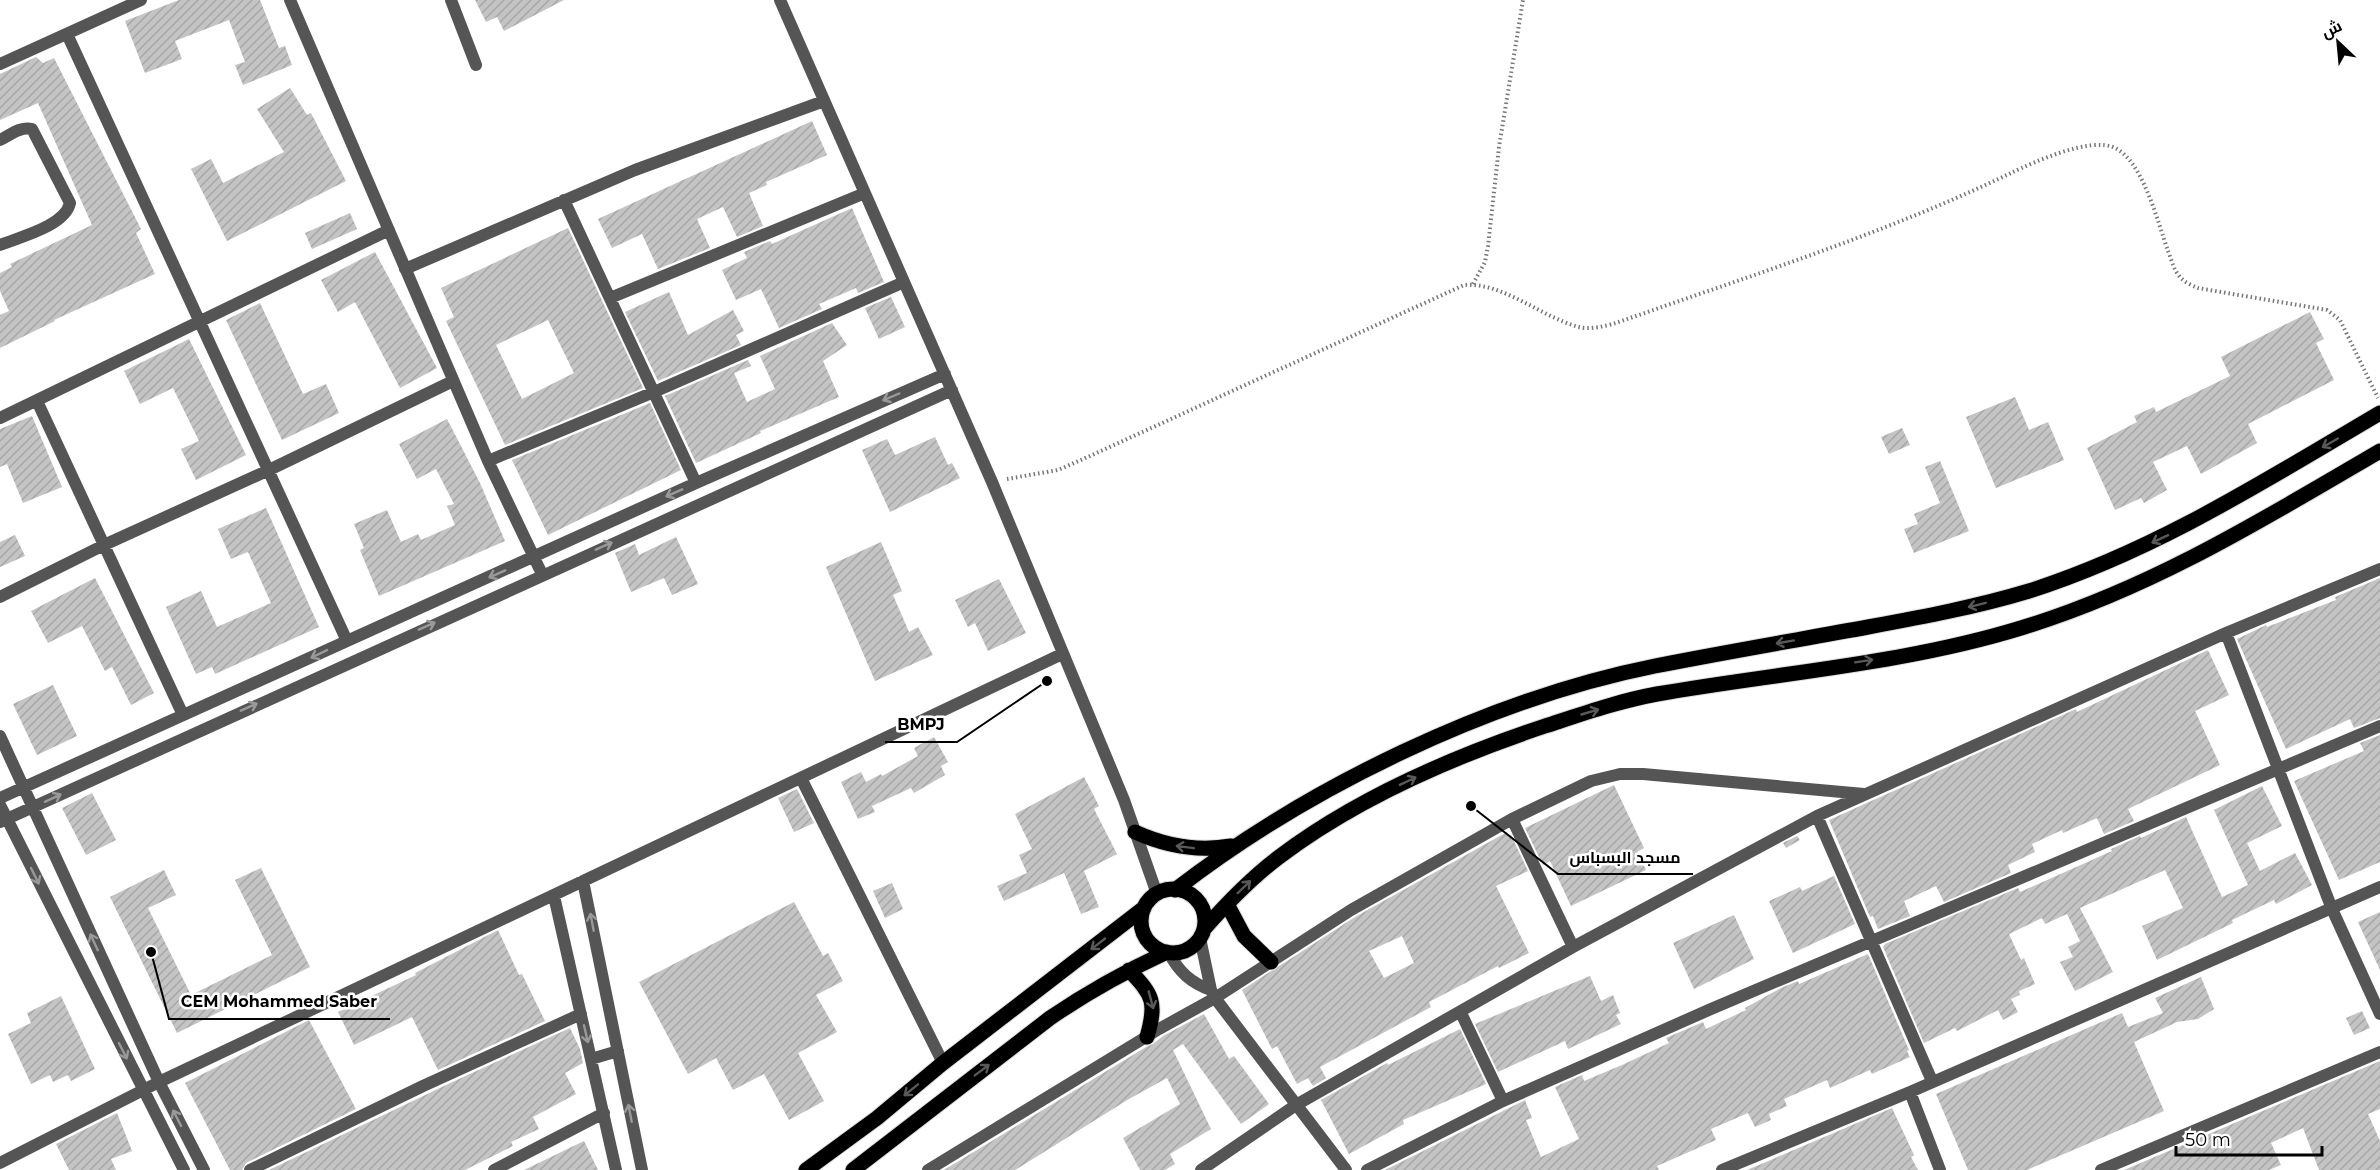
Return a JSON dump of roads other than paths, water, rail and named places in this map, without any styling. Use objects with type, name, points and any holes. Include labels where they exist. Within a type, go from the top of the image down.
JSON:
[{"type":"main road","points":[[806,1170],[877,1118],[943,1063],[1144,908],[1157,894],[1175,890],[1237,844],[1316,797],[1425,742],[1469,723],[1559,691],[1652,666],[1926,617],[1978,605],[2078,574],[2174,532],[2220,508],[2380,413]]},
{"type":"main road","points":[[853,1170],[1050,1018],[1082,996],[1129,970],[1168,953],[1187,950],[1227,904],[1277,859],[1314,833],[1389,790],[1475,751],[1563,720],[1654,695],[1927,651],[2018,629],[2063,615],[2107,598],[2192,559],[2380,451]]},
{"type":"main road","points":[[1135,832],[1185,848],[1211,848],[1237,844]]},
{"type":"main road","points":[[1175,890],[1193,896],[1199,903],[1205,920],[1202,934]]},
{"type":"main road","points":[[1227,904],[1244,936],[1271,962]]},
{"type":"main road","points":[[1144,908],[1142,927],[1145,936],[1150,944],[1168,953]]},
{"type":"main road","points":[[1129,970],[1147,988],[1152,1000],[1152,1019],[1148,1037]]},
{"type":"street","points":[[0,64],[141,0]]},
{"type":"street","points":[[290,0],[488,461],[542,574]]},
{"type":"street","points":[[451,0],[476,65]]},
{"type":"street","points":[[780,0],[992,482],[1124,800],[1157,894]]},
{"type":"street","points":[[68,33],[347,640]]},
{"type":"street","points":[[405,269],[635,170],[824,101]]},
{"type":"street","points":[[0,140],[19,130],[32,129],[70,203],[68,210],[60,220],[0,245]]},
{"type":"street","points":[[610,298],[865,193]]},
{"type":"street","points":[[564,201],[696,483]]},
{"type":"street","points":[[0,418],[389,230]]},
{"type":"street","points":[[488,461],[654,392],[904,282]]},
{"type":"street","points":[[0,798],[696,483],[945,374]]},
{"type":"street","points":[[0,597],[104,545],[269,470],[453,381]]},
{"type":"street","points":[[3,821],[542,574],[952,390]]},
{"type":"street","points":[[36,401],[183,715]]},
{"type":"street","points":[[1201,1170],[1296,1105],[1573,947],[1817,816],[2226,633],[2380,569]]},
{"type":"street","points":[[2226,633],[2332,909],[2380,1014]]},
{"type":"street","points":[[0,1163],[159,1082],[1062,654]]},
{"type":"street","points":[[202,708],[212,724]]},
{"type":"street","points":[[1367,1170],[1503,1101],[1711,1009],[2380,726]]},
{"type":"street","points":[[0,736],[159,1082],[204,1170]]},
{"type":"street","points":[[928,1170],[1148,1037],[1213,994],[1271,962],[1351,910],[1512,819],[1591,781],[1620,774],[1865,794]]},
{"type":"street","points":[[801,778],[943,1063]]},
{"type":"street","points":[[0,805],[3,821],[184,1170]]},
{"type":"street","points":[[1817,816],[1932,1081]]},
{"type":"street","points":[[1512,819],[1573,947]]},
{"type":"street","points":[[584,881],[642,1170]]},
{"type":"street","points":[[1722,1170],[1910,1092],[2380,887]]},
{"type":"street","points":[[554,896],[616,1170]]},
{"type":"street","points":[[1202,934],[1213,994]]},
{"type":"street","points":[[1168,953],[1185,977],[1213,994],[1346,1170]]},
{"type":"street","points":[[1461,1012],[1503,1101]]},
{"type":"street","points":[[250,1170],[423,1086],[581,1014]]},
{"type":"street","points":[[591,1059],[618,1051]]},
{"type":"street","points":[[2101,1170],[2380,1052]]},
{"type":"street","points":[[1910,1092],[1940,1170]]},
{"type":"street","points":[[494,1170],[604,1113]]},
{"type":"place","name":"BMPJ","points":[[1047,681]]},
{"type":"place","name":"مسجد البسباس","points":[[1471,806]]},
{"type":"place","name":"CEM Mohammed Saber","points":[[151,952]]}]
